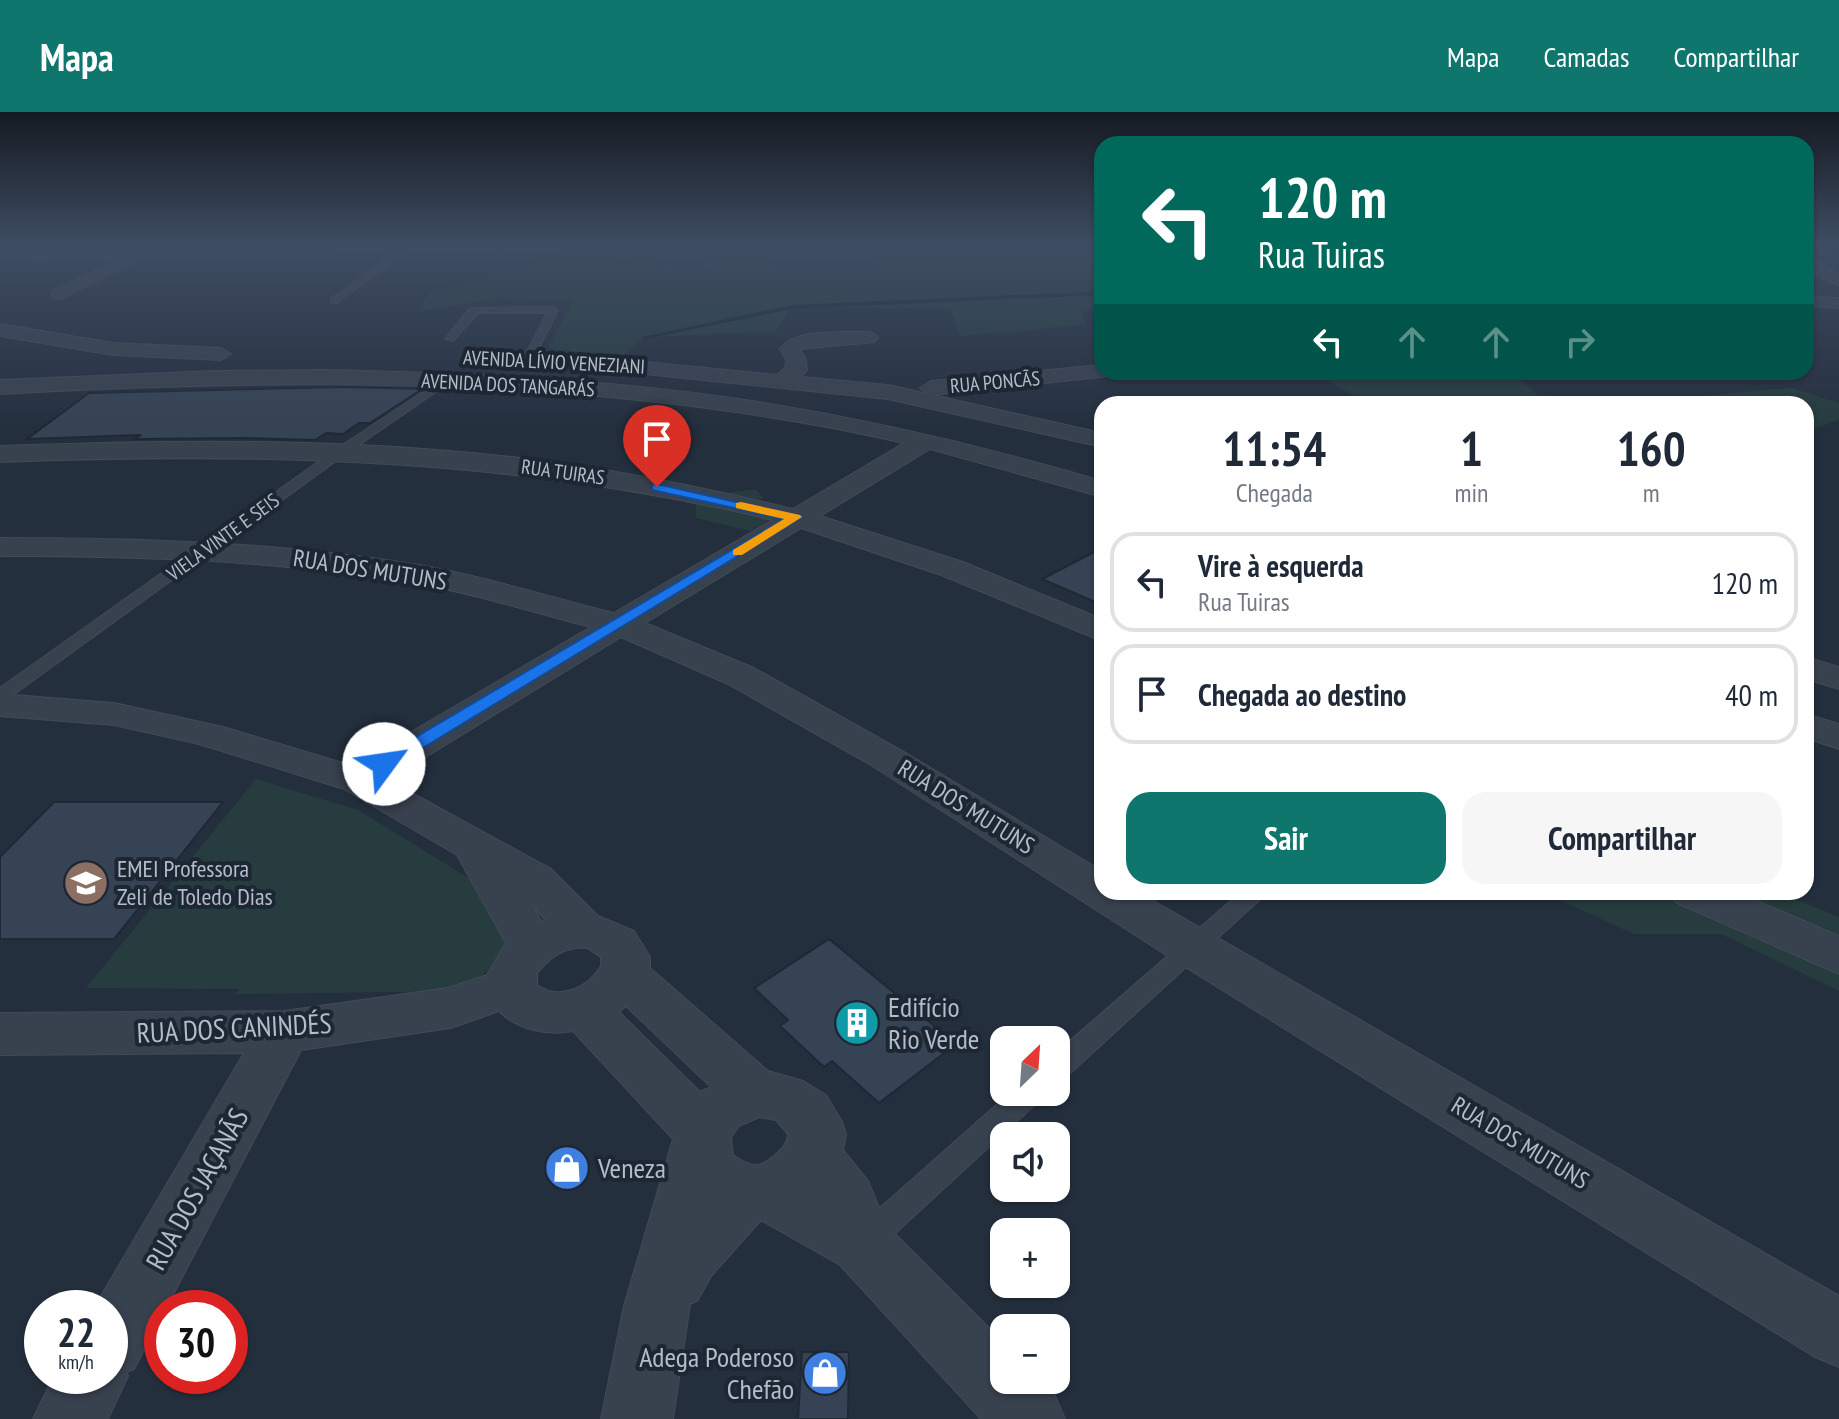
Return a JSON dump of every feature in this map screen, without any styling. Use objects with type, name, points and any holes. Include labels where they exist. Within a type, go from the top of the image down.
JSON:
[{"type":"street","points":[[13,365],[1,330],[113,349],[240,355]]},
{"type":"street","points":[[785,379],[796,370],[796,360],[790,349],[793,345],[808,341],[868,338]]},
{"type":"street","name":"AVENIDA LÍVIO VENEZIANI","points":[[446,347],[466,356]]},
{"type":"street","name":"AVENIDA LÍVIO VENEZIANI","points":[[516,358],[550,360]]},
{"type":"street","name":"AVENIDA LÍVIO VENEZIANI","points":[[622,366],[785,379],[888,392],[1094,438]]},
{"type":"street","name":"RUA PONCÃS","points":[[888,392],[1094,372]]},
{"type":"street","name":"AVENIDA DOS TANGARÁS","points":[[0,387],[280,377],[448,380],[579,388],[687,399],[801,416],[926,441],[1094,487]]},
{"type":"street","points":[[358,780],[926,441]]},
{"type":"street","name":"RUA TUIRAS","points":[[0,454],[187,449],[339,453],[459,458],[557,470],[657,487],[796,517],[901,551],[1094,627]]},
{"type":"street","name":"RUA DOS MUTUNS","points":[[0,547],[206,551],[309,558],[417,574],[619,624],[741,676],[885,757],[1094,887]]},
{"type":"street","points":[[1814,670],[1839,678]]},
{"type":"street","points":[[0,705],[114,714],[209,735],[358,780],[535,880],[583,930]]},
{"type":"street","points":[[1814,728],[1839,737]]},
{"type":"street","points":[[476,849],[521,966],[517,998],[528,1007],[544,1012],[583,1008],[614,988],[623,974],[626,961],[623,948],[613,938],[600,932],[583,930],[565,932],[521,966]]},
{"type":"street","name":"RUA DOS MUTUNS","points":[[1115,900],[1839,1333]]},
{"type":"street","points":[[1711,900],[1839,956]]},
{"type":"street","name":"RUA DOS CANINDÉS","points":[[0,1034],[284,1032],[451,1008],[521,966]]},
{"type":"street","points":[[623,974],[755,1093]]},
{"type":"street","points":[[583,1008],[701,1140],[702,1163],[711,1176],[726,1187],[756,1192],[862,1244],[1029,1419]]},
{"type":"street","name":"RUA DOS JAÇANÃS","points":[[128,1313],[284,1032]]},
{"type":"street","points":[[637,1419],[657,1306],[701,1140],[710,1118],[723,1106],[755,1093],[773,1093],[790,1098],[804,1107],[813,1122],[816,1138],[812,1155],[801,1171],[785,1185],[756,1192],[690,1254],[657,1306]]},
{"type":"street","points":[[812,1155],[847,1201],[862,1244]]},
{"type":"street","points":[[69,1419],[83,1394]]},
{"type":"lane","points":[[446,347],[471,312],[553,310],[533,350],[516,358]]},
{"type":"lane","name":"VIELA VINTE E SEIS","points":[[0,696],[339,453],[448,380]]},
{"type":"lane","points":[[1070,1056],[1247,900]]},
{"type":"lane","points":[[862,1244],[1015,1106]]},
{"type":"green space","points":[[422,305],[457,305],[419,311]]},
{"type":"green space","points":[[570,305],[1094,305],[1094,310],[1080,309],[1086,325],[960,336],[950,309],[792,307],[775,332],[645,337],[619,359],[548,348]]},
{"type":"green space","points":[[1326,380],[1521,380],[1538,395],[1555,396],[1354,396]]},
{"type":"green space","points":[[1793,388],[1839,403],[1839,420],[1814,428],[1814,396],[1699,396]]},
{"type":"green space","points":[[756,489],[763,498],[754,504],[771,519],[751,531],[696,518],[696,504],[720,494]]},
{"type":"green space","points":[[256,779],[358,810],[477,883],[511,949],[465,991],[235,994],[239,989],[86,988]]},
{"type":"green space","points":[[1560,900],[1798,900],[1839,917],[1839,991],[1721,934],[1634,934]]},
{"type":"building","points":[[341,387],[422,389],[370,423],[359,423],[343,434],[326,433],[315,440],[134,439],[141,435],[27,439],[89,393]]},
{"type":"building","points":[[1094,552],[1094,602],[1042,579]]},
{"type":"building","points":[[54,802],[223,802],[114,939],[0,939],[0,857]]},
{"type":"building","name":"Edifício Rio Verde","points":[[829,939],[956,1044],[879,1103],[832,1061],[824,1067],[780,1026],[788,1020],[754,988]]},
{"type":"building","name":"Adega Poderoso Chefão","points":[[802,1352],[849,1352],[848,1419],[798,1419]]},
{"type":"waterway","points":[[645,337],[792,307],[836,305]]},
{"type":"slow traffic","points":[[738,552],[796,517],[741,505]]},
{"type":"place","name":"EMEI Professora Zeli de Toledo Dias","points":[[86,883]]},
{"type":"place","name":"Edifício Rio Verde","points":[[857,1023]]},
{"type":"place","name":"Veneza","points":[[567,1168]]},
{"type":"place","name":"Adega Poderoso Chefão","points":[[825,1373]]},
{"type":"route","points":[[384,764],[796,517],[657,487]]}]
